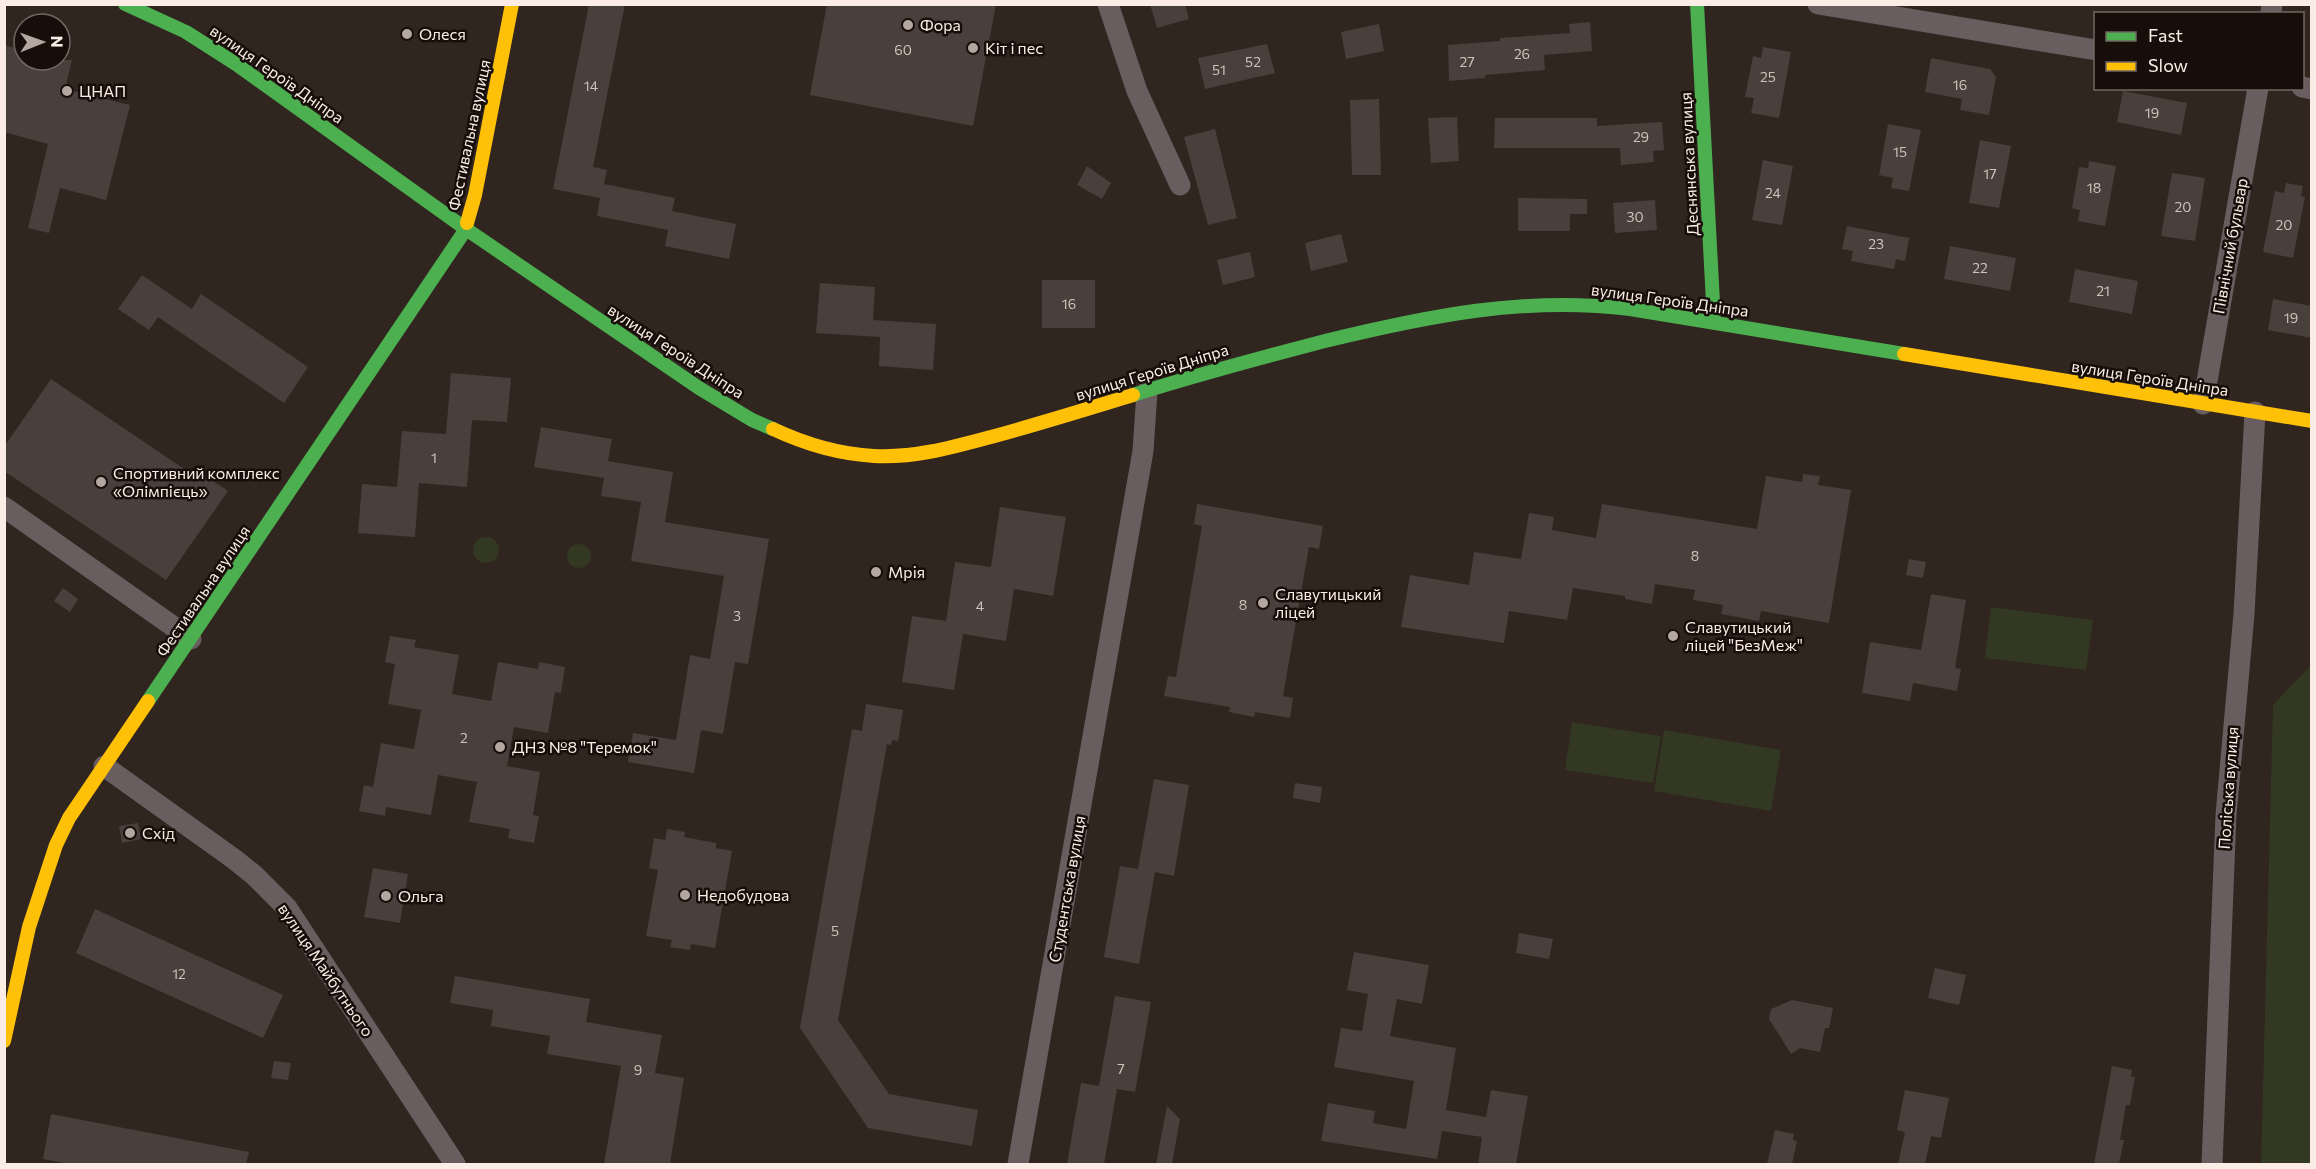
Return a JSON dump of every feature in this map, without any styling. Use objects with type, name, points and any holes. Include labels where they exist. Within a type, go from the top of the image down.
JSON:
[{"type":"street","name":"вулиця Героїв Дніпра","points":[[124,4],[186,32],[236,64],[466,229],[729,407],[777,431],[826,449],[875,456],[936,452],[1147,392],[1227,366],[1391,325],[1456,312],[1512,306],[1589,304],[1713,321],[2312,421]]},
{"type":"street","name":"Фестивальна вулиця","points":[[4,1041],[39,886],[69,818],[466,229],[475,195],[512,4]]},
{"type":"street","points":[[1108,4],[1137,91],[1180,185]]},
{"type":"street","name":"Деснянська вулиця","points":[[1697,4],[1713,321]]},
{"type":"street","points":[[1818,4],[2094,50]]},
{"type":"street","name":"Північний бульвар","points":[[2203,404],[2258,90]]},
{"type":"street","name":"Студентська вулиця","points":[[1018,1164],[1116,613],[1143,451],[1147,392]]},
{"type":"street","name":"Поліська вулиця","points":[[2212,1164],[2225,827],[2246,591],[2255,412]]},
{"type":"street","points":[[4,507],[191,639]]},
{"type":"street","name":"вулиця Майбутнього","points":[[104,766],[241,865],[272,891],[287,908],[455,1164]]},
{"type":"green space","points":[[486,537],[495,541],[499,550],[495,559],[486,563],[477,559],[473,550],[477,541]]},
{"type":"green space","points":[[579,544],[584,545],[590,551],[590,561],[584,567],[579,568],[574,567],[568,561],[567,556],[568,551],[574,545]]},
{"type":"green space","points":[[1991,607],[2093,620],[2086,670],[1985,658]]},
{"type":"green space","points":[[2311,665],[2311,1164],[2261,1164],[2273,705]]},
{"type":"green space","points":[[1572,722],[1661,736],[1653,783],[1565,770]]},
{"type":"green space","points":[[1664,730],[1781,750],[1771,811],[1654,791]]},
{"type":"building","points":[[589,4],[625,4],[593,167],[607,170],[604,184],[675,198],[672,211],[736,224],[729,259],[665,246],[668,230],[597,216],[600,198],[553,189]]},
{"type":"building","points":[[827,4],[996,4],[973,126],[810,95]]},
{"type":"building","points":[[1150,4],[1185,4],[1189,19],[1157,28]]},
{"type":"building","points":[[1590,22],[1592,51],[1544,55],[1545,70],[1485,75],[1485,78],[1449,81],[1448,45],[1500,41],[1500,38],[1570,33],[1569,24]]},
{"type":"building","points":[[1379,24],[1384,51],[1346,59],[1341,32]]},
{"type":"building","points":[[1267,44],[1275,73],[1205,89],[1198,58]]},
{"type":"building","points":[[4,45],[12,47],[12,72],[69,72],[65,89],[130,105],[106,200],[60,188],[49,233],[28,228],[48,144],[4,132]]},
{"type":"building","points":[[1763,47],[1791,52],[1779,118],[1751,113],[1754,98],[1745,97],[1753,56],[1761,58]]},
{"type":"building","points":[[1931,58],[1990,69],[1996,77],[1989,115],[1960,110],[1962,99],[1925,92]]},
{"type":"building","points":[[2123,91],[2187,103],[2181,135],[2117,122]]},
{"type":"building","points":[[1379,99],[1381,175],[1352,175],[1350,100]]},
{"type":"building","points":[[1457,117],[1459,161],[1431,163],[1428,118]]},
{"type":"building","points":[[1495,118],[1597,118],[1597,126],[1662,122],[1664,150],[1653,151],[1654,162],[1621,165],[1620,148],[1494,148]]},
{"type":"building","points":[[1888,124],[1921,130],[1909,191],[1891,188],[1893,178],[1879,175]]},
{"type":"building","points":[[1215,129],[1237,218],[1208,225],[1184,137]]},
{"type":"building","points":[[1980,140],[2011,146],[1999,208],[1969,203]]},
{"type":"building","points":[[1763,160],[1793,166],[1782,225],[1752,220]]},
{"type":"building","points":[[2089,161],[2116,166],[2105,226],[2078,221],[2080,210],[2072,208],[2079,167],[2088,168]]},
{"type":"building","points":[[1087,166],[1111,183],[1102,199],[1077,185]]},
{"type":"building","points":[[2172,173],[2205,178],[2195,241],[2161,236]]},
{"type":"building","points":[[2286,183],[2303,186],[2301,196],[2305,197],[2293,258],[2263,252],[2275,191],[2284,193]]},
{"type":"building","points":[[1518,198],[1587,199],[1587,214],[1570,214],[1570,231],[1518,231]]},
{"type":"building","points":[[1655,200],[1657,230],[1615,233],[1613,203]]},
{"type":"building","points":[[1847,226],[1909,238],[1905,261],[1896,259],[1894,269],[1851,261],[1853,251],[1842,249]]},
{"type":"building","points":[[1341,234],[1348,262],[1311,271],[1305,243]]},
{"type":"building","points":[[1950,246],[2016,258],[2010,291],[1944,279]]},
{"type":"building","points":[[1250,252],[1255,277],[1223,285],[1217,260]]},
{"type":"building","points":[[2075,269],[2138,281],[2132,314],[2069,302]]},
{"type":"building","points":[[142,275],[192,309],[201,294],[308,367],[284,403],[158,317],[149,330],[118,309]]},
{"type":"building","points":[[1042,280],[1095,280],[1095,328],[1042,328]]},
{"type":"building","points":[[820,283],[875,287],[873,320],[936,324],[933,370],[879,366],[880,337],[816,333]]},
{"type":"building","points":[[2273,299],[2312,306],[2312,338],[2268,330]]},
{"type":"building","points":[[451,373],[511,378],[507,422],[472,420],[467,487],[419,483],[415,537],[358,533],[362,484],[397,487],[402,431],[446,434]]},
{"type":"building","name":"Спортивний комплекс «Олімпієць»","points":[[51,379],[196,477],[200,472],[228,491],[166,580],[4,471],[4,447]]},
{"type":"building","points":[[541,427],[612,439],[608,461],[673,472],[665,522],[769,539],[748,664],[735,662],[723,734],[701,730],[694,773],[628,762],[633,733],[676,740],[690,655],[710,659],[724,576],[631,561],[641,502],[601,496],[604,478],[534,467]]},
{"type":"building","name":"Славутицький ліцей \"БезМеж\"","points":[[1803,474],[1820,476],[1818,485],[1851,490],[1829,623],[1761,611],[1759,621],[1721,614],[1723,605],[1693,600],[1695,590],[1655,584],[1652,604],[1625,599],[1625,596],[1573,588],[1567,620],[1509,611],[1504,643],[1401,627],[1410,575],[1469,585],[1474,552],[1521,559],[1529,513],[1554,517],[1552,530],[1596,538],[1602,504],[1757,529],[1766,476],[1802,482]]},
{"type":"building","points":[[1197,504],[1323,526],[1319,549],[1309,547],[1283,696],[1293,698],[1290,718],[1255,712],[1254,717],[1229,712],[1230,707],[1164,696],[1168,676],[1176,677],[1202,526],[1194,524]]},
{"type":"building","points":[[1000,507],[1066,517],[1053,596],[1014,589],[1006,641],[963,634],[954,690],[902,682],[912,616],[946,621],[955,562],[991,567]]},
{"type":"building","points":[[1909,559],[1926,562],[1923,578],[1906,575]]},
{"type":"building","points":[[63,588],[78,599],[70,612],[54,601]]},
{"type":"building","points":[[1931,594],[1966,600],[1955,668],[1961,669],[1957,691],[1913,683],[1910,701],[1862,693],[1870,642],[1921,650]]},
{"type":"building","points":[[390,636],[416,640],[414,647],[459,655],[452,694],[491,701],[498,662],[538,669],[539,662],[565,667],[561,693],[555,692],[548,733],[514,727],[507,766],[540,772],[533,815],[539,816],[534,843],[508,838],[510,829],[469,822],[477,782],[438,775],[431,815],[386,807],[385,816],[359,811],[364,785],[373,787],[381,743],[414,749],[421,710],[388,704],[395,664],[385,662]]},
{"type":"building","points":[[866,704],[903,710],[898,741],[892,740],[891,745],[887,744],[838,1020],[889,1094],[978,1110],[972,1146],[868,1128],[800,1028],[852,729],[862,731]]},
{"type":"building","points":[[1154,779],[1189,785],[1174,876],[1155,872],[1139,964],[1104,957],[1120,866],[1138,869]]},
{"type":"building","points":[[1295,783],[1322,787],[1320,803],[1293,798]]},
{"type":"building","name":"Схід","points":[[138,823],[141,839],[122,843],[119,826]]},
{"type":"building","points":[[667,829],[685,832],[684,837],[716,843],[716,848],[732,851],[715,948],[691,944],[690,950],[670,947],[672,940],[646,936],[658,870],[649,868],[654,838],[665,840]]},
{"type":"building","name":"Ольга","points":[[373,868],[408,874],[400,923],[364,917]]},
{"type":"building","points":[[95,909],[283,995],[263,1038],[76,953]]},
{"type":"building","points":[[1519,933],[1553,939],[1549,959],[1516,953]]},
{"type":"building","points":[[1354,952],[1429,965],[1422,1004],[1397,999],[1390,1036],[1456,1048],[1446,1110],[1486,1117],[1491,1090],[1528,1096],[1516,1164],[1478,1164],[1482,1137],[1442,1131],[1437,1159],[1321,1141],[1328,1103],[1375,1111],[1373,1123],[1406,1129],[1414,1081],[1334,1067],[1341,1028],[1362,1031],[1368,994],[1347,990]]},
{"type":"building","points":[[1935,968],[1966,975],[1959,1005],[1928,998]]},
{"type":"building","points":[[455,976],[590,999],[586,1022],[662,1035],[655,1073],[684,1078],[670,1164],[604,1164],[621,1066],[547,1054],[550,1036],[491,1026],[493,1010],[450,1003]]},
{"type":"building","points":[[1115,996],[1151,1002],[1135,1092],[1117,1089],[1104,1164],[1067,1164],[1081,1083],[1099,1086]]},
{"type":"building","points":[[1792,1000],[1833,1008],[1829,1028],[1825,1028],[1820,1052],[1800,1048],[1791,1054],[1769,1019],[1771,1009]]},
{"type":"building","points":[[274,1061],[291,1063],[288,1080],[271,1078]]},
{"type":"building","points":[[2112,1066],[2132,1070],[2131,1077],[2135,1077],[2130,1105],[2126,1105],[2120,1140],[2124,1140],[2119,1164],[2094,1164]]},
{"type":"building","points":[[1905,1090],[1949,1098],[1941,1138],[1931,1136],[1925,1164],[1898,1164],[1905,1132],[1897,1130]]},
{"type":"building","points":[[1167,1106],[1180,1119],[1172,1164],[1156,1164]]},
{"type":"building","points":[[51,1114],[249,1152],[246,1164],[69,1164],[43,1159]]},
{"type":"building","points":[[1775,1130],[1794,1134],[1793,1140],[1797,1141],[1792,1164],[1767,1164]]},
{"type":"traffic: fast","points":[[125,4],[186,32],[236,64],[466,229],[699,388],[752,420],[773,429]]},
{"type":"traffic: fast","points":[[1697,4],[1714,321]]},
{"type":"traffic: fast","points":[[148,701],[466,229],[467,223]]},
{"type":"traffic: fast","points":[[1133,395],[1252,360],[1363,332],[1439,316],[1514,307],[1552,305],[1630,309],[1904,354]]},
{"type":"traffic: slow","points":[[467,223],[475,195],[512,4]]},
{"type":"traffic: slow","points":[[1904,354],[2312,421]]},
{"type":"traffic: slow","points":[[773,429],[835,451],[874,456],[903,455],[931,452],[973,442],[1133,395]]},
{"type":"traffic: slow","points":[[4,1041],[29,927],[56,845],[69,818],[148,701]]},
{"type":"place","name":"Фора","points":[[908,25]]},
{"type":"place","name":"Олеся","points":[[407,34]]},
{"type":"place","name":"Кіт і пес","points":[[973,48]]},
{"type":"place","name":"ЦНАП","points":[[67,91]]},
{"type":"place","name":"Спортивний комплекс «Олімпієць»","points":[[101,482]]},
{"type":"place","name":"Мрiя","points":[[876,572]]},
{"type":"place","name":"Славутицький ліцей","points":[[1263,603]]},
{"type":"place","name":"Славутицький ліцей \"БезМеж\"","points":[[1673,636]]},
{"type":"place","name":"ДНЗ №8 \"Теремок\"","points":[[500,747]]},
{"type":"place","name":"Схід","points":[[130,833]]},
{"type":"place","name":"Недобудова","points":[[685,895]]},
{"type":"place","name":"Ольга","points":[[386,896]]}]
